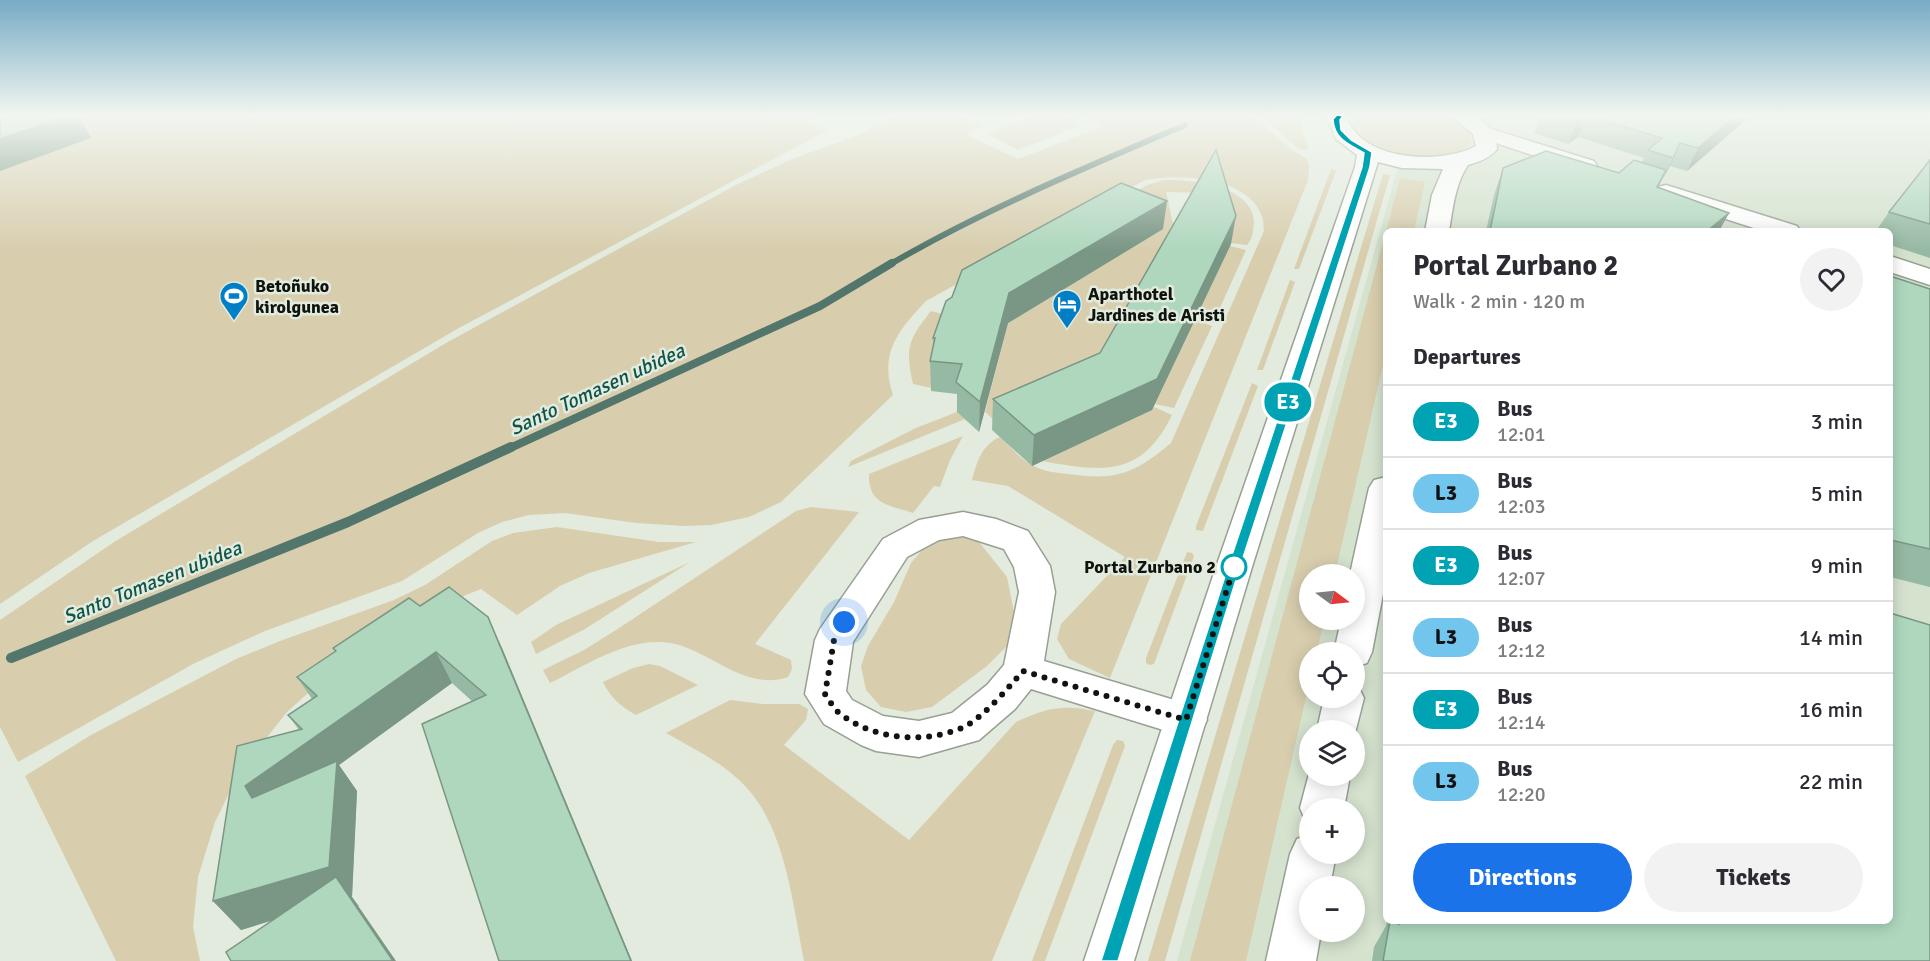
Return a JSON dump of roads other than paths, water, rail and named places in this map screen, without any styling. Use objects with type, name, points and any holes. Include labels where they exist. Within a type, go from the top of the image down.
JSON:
[{"type":"main road","points":[[1109,961],[1367,161]]},
{"type":"main road","points":[[1404,161],[1413,163],[1462,161]]},
{"type":"main road","points":[[1573,161],[1609,173]]},
{"type":"main road","points":[[1438,228],[1446,183],[1450,172],[1459,162]]},
{"type":"main road","points":[[1643,184],[1779,228]]},
{"type":"main road","points":[[1893,265],[1930,277]]},
{"type":"main road","points":[[1355,642],[1383,503]]},
{"type":"main road","points":[[963,524],[984,528],[1016,540],[1032,566],[1037,592],[1023,671],[1001,697],[964,728],[919,739],[876,733],[838,712],[825,694],[834,640],[895,548],[931,529],[963,524]]},
{"type":"main road","points":[[1023,671],[1186,720]]},
{"type":"main road","points":[[1291,961],[1311,864]]},
{"type":"waterway","name":"Santo Tomasen ubidea","points":[[889,265],[960,226],[1103,161]]},
{"type":"waterway","name":"Santo Tomasen ubidea","points":[[508,449],[820,306],[892,263]]},
{"type":"waterway","name":"Santo Tomasen ubidea","points":[[11,658],[348,522],[511,447]]},
{"type":"place","name":"Betoñuko kirolgunea","points":[[234,322]]},
{"type":"place","name":"Aparthotel Jardines de Aristi","points":[[1067,330]]},
{"type":"place","name":"Portal Zurbano 2","points":[[1234,567]]}]
